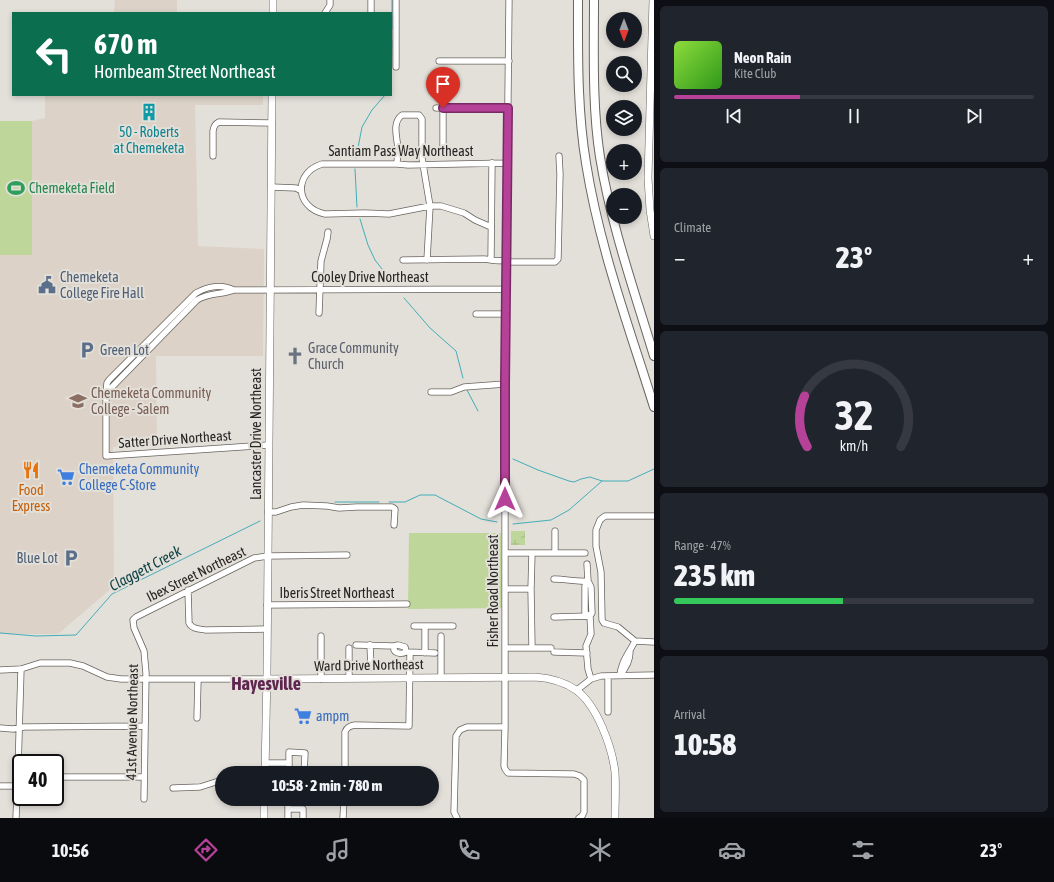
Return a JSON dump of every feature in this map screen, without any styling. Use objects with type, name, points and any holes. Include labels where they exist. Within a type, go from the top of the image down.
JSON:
[{"type":"highway","points":[[578,0],[580,112],[589,182],[604,246],[654,407]]},
{"type":"highway","points":[[594,0],[595,85],[600,156],[610,204],[623,254],[654,356]]},
{"type":"highway","points":[[623,254],[654,342]]},
{"type":"main road","points":[[273,0],[273,12]]},
{"type":"main road","points":[[653,0],[651,118],[648,178],[650,210],[654,236]]},
{"type":"main road","name":"Lancaster Drive Northeast","points":[[265,763],[272,96]]},
{"type":"main road","name":"Ward Drive Northeast","points":[[267,679],[505,677],[547,678],[558,680],[576,690],[588,702],[609,745],[615,772],[615,818]]},
{"type":"main road","points":[[264,806],[264,818]]},
{"type":"street","points":[[326,12],[330,5],[330,0]]},
{"type":"street","points":[[371,0],[371,12]]},
{"type":"street","points":[[396,0],[393,34],[396,67]]},
{"type":"street","name":"Fisher Road Northeast","points":[[509,0],[505,384],[504,766],[508,773],[574,774],[582,778],[584,780],[584,814],[579,818]]},
{"type":"street","points":[[439,61],[508,61]]},
{"type":"street","points":[[436,108],[508,108]]},
{"type":"street","points":[[443,108],[443,152]]},
{"type":"street","points":[[397,164],[398,150],[396,132],[398,118],[402,115],[419,115],[422,119],[422,156],[430,206],[427,260]]},
{"type":"street","points":[[213,156],[213,131],[217,123],[272,123]]},
{"type":"street","points":[[403,260],[555,262],[558,259],[560,182],[559,156]]},
{"type":"street","name":"Santiam Pass Way Northeast","points":[[491,260],[492,163]]},
{"type":"street","name":"Santiam Pass Way Northeast","points":[[300,190],[306,175],[314,167],[322,164],[408,165],[508,163]]},
{"type":"street","points":[[271,189],[296,188],[300,190],[302,197],[308,206],[315,212],[325,214],[389,214],[430,206],[441,206],[454,209],[491,227]]},
{"type":"street","points":[[319,313],[321,261],[328,232]]},
{"type":"street","name":"Cooley Drive Northeast","points":[[106,456],[107,383],[196,294],[205,289],[214,287],[227,287],[234,290],[506,289]]},
{"type":"street","points":[[476,314],[506,314]]},
{"type":"street","points":[[431,392],[451,392],[467,387],[505,384]]},
{"type":"street","name":"Satter Drive Northeast","points":[[106,456],[269,445]]},
{"type":"street","points":[[268,512],[276,512],[302,505],[339,508],[392,507],[395,509],[394,525]]},
{"type":"street","points":[[654,516],[609,515],[600,520],[596,526],[596,546],[601,572],[602,620],[604,623],[618,627],[634,641],[654,642]]},
{"type":"street","points":[[555,531],[556,553]]},
{"type":"street","points":[[505,553],[585,553]]},
{"type":"street","points":[[532,553],[532,648]]},
{"type":"street","name":"Ibex Street Northeast","points":[[133,624],[138,615],[254,558],[268,556],[347,555]]},
{"type":"street","points":[[587,564],[588,582],[585,586],[585,613],[590,616]]},
{"type":"street","points":[[554,579],[588,582]]},
{"type":"street","points":[[505,588],[531,589]]},
{"type":"street","points":[[188,590],[188,619],[190,626],[197,629],[267,629]]},
{"type":"street","name":"Iberis Street Northeast","points":[[267,605],[406,604]]},
{"type":"street","points":[[554,617],[590,616]]},
{"type":"street","points":[[590,616],[591,631],[586,646],[588,653],[588,669],[591,679]]},
{"type":"street","name":"41st Avenue Northeast","points":[[133,624],[145,655],[144,799]]},
{"type":"street","points":[[414,626],[453,626]]},
{"type":"street","points":[[424,626],[425,653]]},
{"type":"street","points":[[321,636],[321,679]]},
{"type":"street","points":[[441,636],[441,678]]},
{"type":"street","points":[[620,675],[625,670],[630,659],[630,652],[634,641]]},
{"type":"street","points":[[356,645],[394,646],[394,650],[397,653],[435,653]]},
{"type":"street","points":[[370,645],[371,667]]},
{"type":"street","points":[[349,648],[349,678]]},
{"type":"street","points":[[505,648],[532,648],[588,653]]},
{"type":"street","points":[[345,766],[345,732],[351,726],[409,726],[410,678],[408,652]]},
{"type":"street","name":"Ward Drive Northeast","points":[[0,670],[21,669],[40,663],[70,663],[83,666],[107,677],[114,678],[267,679]]},
{"type":"street","points":[[18,754],[21,669]]},
{"type":"street","points":[[576,690],[591,679],[620,675],[654,675]]},
{"type":"street","points":[[608,676],[608,712]]},
{"type":"street","points":[[198,679],[198,718]]},
{"type":"street","points":[[0,728],[145,726]]},
{"type":"street","points":[[457,818],[454,812],[456,740],[458,733],[463,728],[467,727],[505,727]]},
{"type":"street","points":[[265,763],[289,763],[289,752],[305,753],[304,766]]},
{"type":"street","points":[[64,777],[144,777]]},
{"type":"street","points":[[174,788],[200,787],[215,782]]},
{"type":"street","points":[[0,786],[12,786]]},
{"type":"street","points":[[16,806],[16,818]]},
{"type":"street","points":[[343,818],[344,806]]},
{"type":"street","points":[[288,818],[288,809],[304,809],[303,818]]},
{"type":"shaded area","points":[[115,0],[177,0],[177,12],[114,12]]},
{"type":"shaded area","name":"Chemeketa Community College - Salem","points":[[45,96],[263,96],[263,105],[195,105],[198,246],[264,249],[263,356],[156,356],[157,446],[113,447],[114,586],[58,634],[0,634],[0,121],[32,121],[45,118]]},
{"type":"green space","name":"Chemeketa Field","points":[[0,121],[32,121],[32,255],[0,255]]},
{"type":"green space","points":[[511,531],[525,531],[525,545],[511,545]]},
{"type":"green space","points":[[409,533],[501,533],[502,608],[408,609]]},
{"type":"waterway","name":"Claggett Creek","points":[[392,0],[392,29]]},
{"type":"waterway","name":"Claggett Creek","points":[[356,158],[362,127],[372,110],[384,96]]},
{"type":"waterway","name":"Claggett Creek","points":[[355,169],[357,207]]},
{"type":"waterway","name":"Claggett Creek","points":[[360,219],[368,245],[375,260],[393,283]]},
{"type":"waterway","name":"Claggett Creek","points":[[404,298],[430,328],[456,351],[463,378]]},
{"type":"waterway","name":"Claggett Creek","points":[[467,390],[478,411]]},
{"type":"waterway","name":"Claggett Creek","points":[[513,459],[538,470],[574,482],[590,477],[602,481],[628,481],[654,469]]},
{"type":"waterway","name":"Claggett Creek","points":[[513,524],[551,520],[569,510],[602,481]]},
{"type":"waterway","name":"Claggett Creek","points":[[389,502],[405,502],[420,495],[435,495],[481,519],[497,522]]},
{"type":"waterway","name":"Claggett Creek","points":[[335,502],[379,502]]},
{"type":"waterway","name":"Claggett Creek","points":[[0,633],[36,636],[76,635],[112,594],[260,521]]},
{"type":"place","name":"50 - Roberts at Chemeketa","points":[[149,112]]},
{"type":"place","name":"Chemeketa Field","points":[[16,188]]},
{"type":"place","name":"Chemeketa College Fire Hall","points":[[47,285]]},
{"type":"place","name":"Green Lot","points":[[87,350]]},
{"type":"place","name":"Grace Community Church","points":[[295,356]]},
{"type":"place","name":"Chemeketa Community College - Salem","points":[[78,401]]},
{"type":"place","name":"Food Express","points":[[31,470]]},
{"type":"place","name":"Chemeketa Community College C-Store","points":[[66,477]]},
{"type":"place","name":"Blue Lot","points":[[71,558]]},
{"type":"place","name":"ampm","points":[[303,716]]},
{"type":"district","name":"Hayesville","points":[[266,683]]},
{"type":"route","points":[[443,108],[508,108],[505,499]]}]
